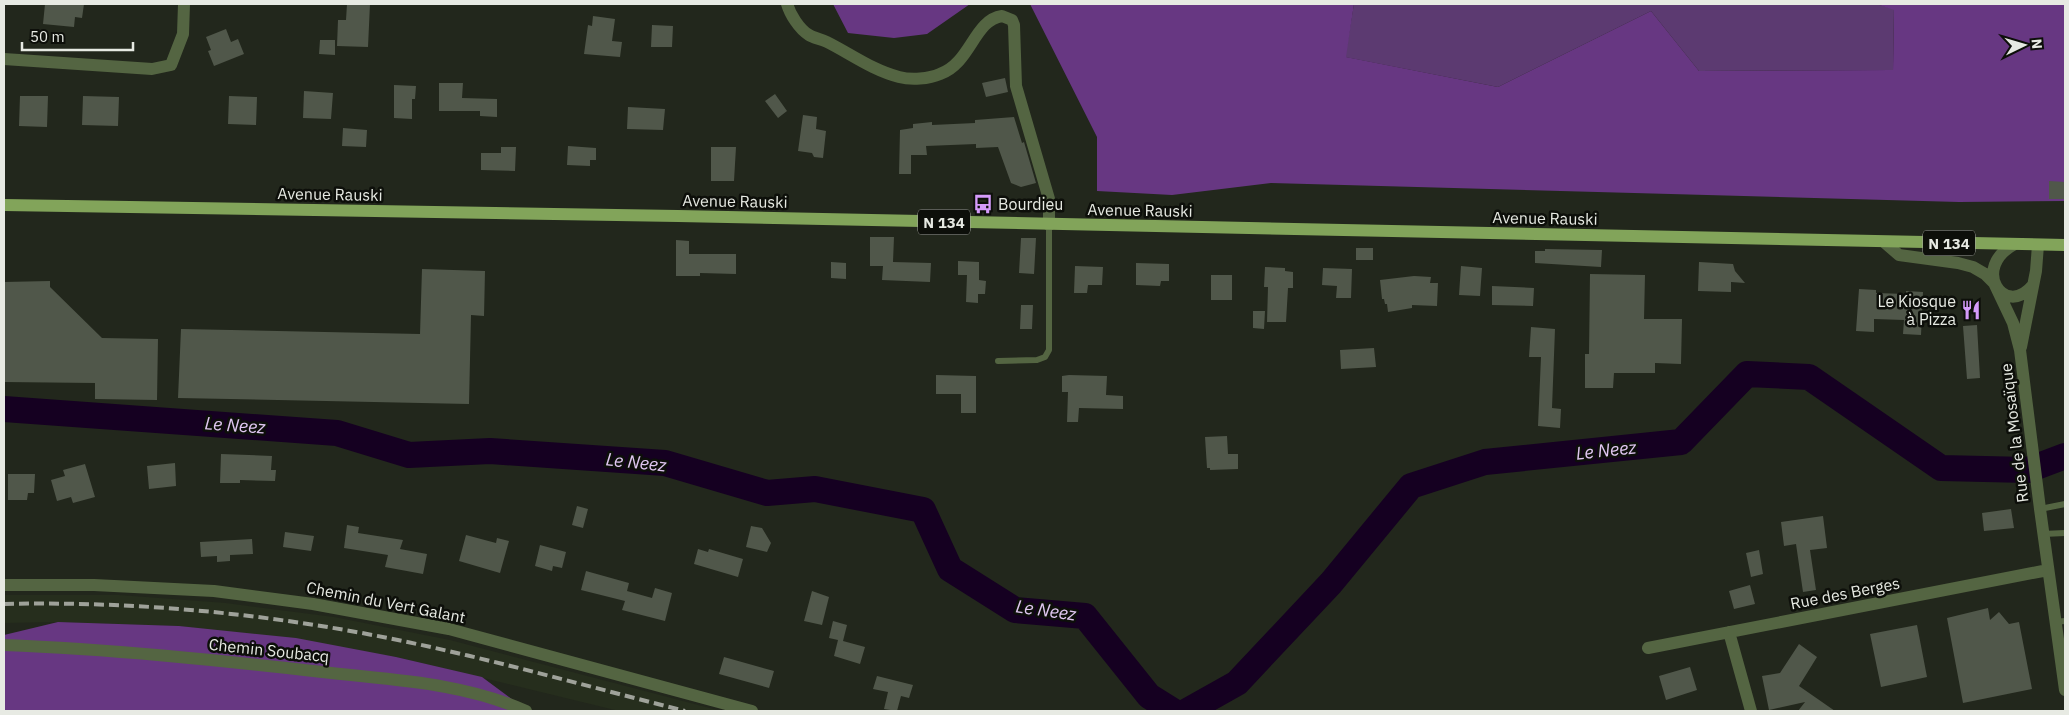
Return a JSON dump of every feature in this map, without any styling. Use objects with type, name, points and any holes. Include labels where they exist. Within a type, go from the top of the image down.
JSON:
[{"type":"main road","name":"Avenue Rauski","points":[[4,205],[669,216],[2065,245]]},
{"type":"street","points":[[4,59],[152,69],[171,65],[184,34],[184,4]]},
{"type":"street","points":[[787,4],[792,16],[809,35],[827,42],[866,65],[900,77],[932,76],[948,71],[962,59],[988,20],[1002,16],[1012,20],[1014,25],[1016,86],[1049,199],[1049,225]]},
{"type":"street","name":"Rue de la Mosaïque","points":[[1884,242],[1899,255],[1958,263],[1973,267],[1985,274],[1994,283],[2012,323],[2020,350],[2048,570],[2060,621],[2065,690]]},
{"type":"street","points":[[2015,244],[2006,249],[1999,257],[1993,270],[1994,283],[2002,293],[2012,297],[2027,292],[2033,284]]},
{"type":"street","name":"Rue de la Mosaïque","points":[[2020,350],[2036,271],[2038,245]]},
{"type":"street","name":"Rue des Berges","points":[[1648,648],[2048,570]]},
{"type":"street","name":"Chemin du Vert Galant","points":[[4,585],[94,585],[204,591],[313,604],[449,629],[752,711]]},
{"type":"street","points":[[1730,632],[1751,711]]},
{"type":"street","name":"Chemin Soubacq","points":[[4,645],[96,649],[443,686],[512,705],[526,711]]},
{"type":"lane","points":[[998,361],[1037,360],[1044,357],[1049,350],[1049,225]]},
{"type":"lane","points":[[2040,509],[2065,504]]},
{"type":"lane","points":[[2043,534],[2065,533]]},
{"type":"shaded area","points":[[833,4],[970,4],[927,34],[894,38],[848,33]]},
{"type":"shaded area","points":[[1030,4],[1354,4],[1346,57],[1498,87],[1651,11],[1699,71],[1893,70],[1894,10],[1876,4],[2065,4],[2065,201],[1959,202],[1271,183],[1172,195],[1097,191],[1097,137]]},
{"type":"shaded area","points":[[1354,4],[1876,4],[1894,9],[1893,70],[1699,71],[1651,11],[1498,87],[1345,57]]},
{"type":"shaded area","points":[[4,595],[119,595],[226,603],[334,617],[450,640],[721,711],[619,711],[396,657],[179,626],[58,622],[4,623]]},
{"type":"shaded area","points":[[58,622],[179,626],[296,638],[396,657],[482,677],[528,711],[4,711],[4,635]]},
{"type":"building","points":[[45,4],[84,4],[82,18],[75,17],[74,27],[43,24]]},
{"type":"building","points":[[347,4],[370,4],[368,47],[337,46],[338,20],[346,20]]},
{"type":"building","points":[[593,16],[615,19],[612,41],[622,42],[620,57],[584,54],[588,25],[592,26]]},
{"type":"building","points":[[652,25],[673,26],[672,47],[651,47]]},
{"type":"building","points":[[226,29],[231,42],[238,39],[244,54],[214,66],[208,51],[211,50],[206,37]]},
{"type":"building","points":[[320,40],[335,40],[335,55],[319,54]]},
{"type":"building","points":[[1005,78],[1008,92],[986,97],[982,83]]},
{"type":"building","points":[[439,83],[463,83],[462,98],[497,99],[497,117],[480,116],[480,111],[439,111]]},
{"type":"building","points":[[394,85],[416,86],[415,99],[412,99],[412,119],[394,118]]},
{"type":"building","points":[[304,91],[333,93],[331,119],[303,118]]},
{"type":"building","points":[[775,94],[787,111],[778,118],[765,101]]},
{"type":"building","points":[[20,96],[48,96],[47,127],[19,126]]},
{"type":"building","points":[[83,96],[119,97],[118,126],[82,125]]},
{"type":"building","points":[[229,96],[257,97],[256,125],[228,124]]},
{"type":"building","points":[[628,107],[665,109],[663,130],[627,129]]},
{"type":"building","points":[[803,115],[817,117],[816,129],[826,131],[823,158],[814,157],[812,153],[798,151]]},
{"type":"building","points":[[1014,117],[1022,143],[1024,142],[1036,183],[1021,187],[1011,183],[998,147],[976,148],[976,144],[926,146],[927,155],[911,155],[911,174],[899,174],[900,130],[913,128],[913,124],[932,122],[932,125],[975,123],[975,120]]},
{"type":"building","points":[[343,128],[367,130],[366,147],[342,146]]},
{"type":"building","points":[[568,146],[596,148],[596,160],[590,160],[590,166],[567,165]]},
{"type":"building","points":[[501,147],[516,147],[515,171],[481,170],[481,153],[501,153]]},
{"type":"building","points":[[711,147],[736,147],[734,181],[711,181]]},
{"type":"building","points":[[2049,181],[2065,182],[2065,199],[2049,199]]},
{"type":"building","points":[[870,237],[894,237],[893,262],[931,263],[930,282],[882,280],[883,266],[870,266]]},
{"type":"building","points":[[1021,238],[1036,238],[1034,274],[1019,273]]},
{"type":"building","points":[[676,240],[689,241],[689,254],[736,254],[736,274],[700,273],[700,276],[676,276]]},
{"type":"building","points":[[1356,248],[1373,248],[1373,260],[1356,260]]},
{"type":"building","points":[[1545,249],[1602,250],[1601,267],[1535,263],[1535,251],[1545,251]]},
{"type":"building","points":[[958,261],[979,262],[979,280],[986,281],[985,294],[978,294],[978,303],[966,302],[967,275],[958,275]]},
{"type":"building","points":[[831,262],[846,263],[846,279],[831,278]]},
{"type":"building","points":[[1699,262],[1733,264],[1735,271],[1745,283],[1731,282],[1731,292],[1698,291]]},
{"type":"building","points":[[1136,263],[1169,264],[1169,281],[1161,281],[1160,286],[1136,285]]},
{"type":"building","points":[[1075,266],[1103,267],[1102,285],[1088,285],[1087,293],[1074,293]]},
{"type":"building","points":[[1461,266],[1482,268],[1480,296],[1459,295]]},
{"type":"building","points":[[1265,267],[1285,268],[1285,271],[1293,272],[1293,288],[1288,288],[1286,322],[1267,322],[1268,287],[1264,287]]},
{"type":"building","points":[[1323,268],[1352,269],[1351,298],[1336,298],[1337,286],[1322,285]]},
{"type":"building","points":[[422,269],[485,271],[484,316],[471,315],[469,404],[178,398],[181,329],[420,334]]},
{"type":"building","points":[[1590,274],[1645,275],[1644,319],[1682,319],[1681,364],[1655,363],[1655,373],[1614,373],[1613,388],[1585,388],[1585,354],[1589,354]]},
{"type":"building","points":[[1211,275],[1232,275],[1232,300],[1211,300]]},
{"type":"building","points":[[1414,276],[1431,277],[1430,283],[1438,283],[1437,306],[1412,305],[1412,308],[1388,312],[1387,304],[1382,299],[1380,280]]},
{"type":"building","points":[[50,281],[50,287],[102,338],[158,339],[157,400],[95,399],[95,383],[4,382],[4,282]]},
{"type":"building","points":[[1492,286],[1534,288],[1533,306],[1492,305]]},
{"type":"building","points":[[1859,289],[1876,290],[1876,293],[1906,294],[1906,291],[1923,292],[1921,335],[1903,334],[1904,320],[1874,319],[1874,332],[1856,331]]},
{"type":"building","points":[[1021,305],[1033,305],[1032,329],[1020,329]]},
{"type":"building","points":[[1253,311],[1265,311],[1264,329],[1253,328]]},
{"type":"building","points":[[1977,325],[1980,378],[1967,379],[1963,326]]},
{"type":"building","points":[[1531,327],[1555,329],[1552,408],[1561,409],[1560,428],[1538,426],[1541,357],[1529,357]]},
{"type":"building","points":[[1374,348],[1376,367],[1341,369],[1340,350]]},
{"type":"building","points":[[936,375],[976,376],[976,413],[961,413],[961,394],[936,394]]},
{"type":"building","points":[[1062,376],[1107,376],[1106,395],[1123,396],[1123,409],[1079,408],[1078,422],[1067,422],[1068,392],[1062,392]]},
{"type":"building","points":[[1227,436],[1228,454],[1238,454],[1238,469],[1210,470],[1210,468],[1207,468],[1205,437]]},
{"type":"building","points":[[221,454],[272,456],[271,470],[276,470],[275,481],[240,480],[240,483],[220,483]]},
{"type":"building","points":[[175,463],[176,486],[149,489],[147,466]]},
{"type":"building","points":[[85,464],[95,497],[73,503],[71,497],[57,501],[51,480],[65,476],[63,470]]},
{"type":"building","points":[[8,474],[35,474],[34,493],[28,493],[27,500],[8,500]]},
{"type":"building","points":[[577,506],[588,509],[583,528],[572,525]]},
{"type":"building","points":[[2011,509],[2014,528],[1984,531],[1982,513]]},
{"type":"building","points":[[1823,516],[1827,548],[1810,550],[1816,590],[1803,592],[1796,544],[1784,546],[1781,522]]},
{"type":"building","points":[[347,525],[359,527],[358,533],[403,540],[400,549],[427,554],[423,574],[385,567],[388,555],[344,548]]},
{"type":"building","points":[[751,526],[762,528],[771,543],[767,552],[746,547]]},
{"type":"building","points":[[285,532],[314,536],[311,551],[283,547]]},
{"type":"building","points":[[466,535],[496,543],[497,538],[509,541],[500,573],[459,561]]},
{"type":"building","points":[[252,539],[253,554],[230,555],[230,561],[217,562],[217,556],[201,557],[200,542]]},
{"type":"building","points":[[540,545],[566,552],[562,568],[553,566],[552,571],[535,566]]},
{"type":"building","points":[[698,549],[708,552],[709,549],[743,559],[738,577],[694,564]]},
{"type":"building","points":[[1759,550],[1763,574],[1751,577],[1746,553]]},
{"type":"building","points":[[586,571],[629,583],[627,591],[652,598],[655,588],[672,593],[665,621],[622,610],[625,601],[581,590]]},
{"type":"building","points":[[1750,585],[1755,604],[1734,609],[1729,591]]},
{"type":"building","points":[[812,591],[829,597],[822,625],[804,621]]},
{"type":"building","points":[[1988,608],[1990,620],[1999,612],[2009,624],[2019,622],[2032,689],[1963,703],[1947,618]]},
{"type":"building","points":[[833,621],[847,625],[843,641],[865,647],[860,664],[834,656],[838,640],[829,638]]},
{"type":"building","points":[[1917,625],[1927,677],[1881,687],[1870,634]]},
{"type":"building","points":[[1799,644],[1817,657],[1799,686],[1835,711],[1798,711],[1805,702],[1769,710],[1762,676],[1780,673]]},
{"type":"building","points":[[724,657],[774,671],[769,688],[719,674]]},
{"type":"building","points":[[1690,667],[1697,690],[1666,700],[1659,676]]},
{"type":"building","points":[[877,676],[913,685],[909,698],[901,696],[897,711],[884,709],[888,692],[873,689]]},
{"type":"waterway","name":"Le Neez","points":[[1187,711],[1237,683],[1331,583],[1411,486],[1485,462],[1681,442],[1747,374],[1809,377],[1941,468],[2028,470],[2065,456]]},
{"type":"waterway","name":"Le Neez","points":[[4,409],[337,433],[409,455],[490,451],[665,463],[767,493],[815,489],[923,510],[950,569],[1015,610],[1085,616],[1149,696],[1173,711]]},
{"type":"railway","points":[[4,604],[100,605],[197,610],[341,629],[463,654],[685,711]]},
{"type":"place","name":"Bourdieu","points":[[983,204]]},
{"type":"place","name":"Le Kiosque à Pizza","points":[[1971,310]]}]
